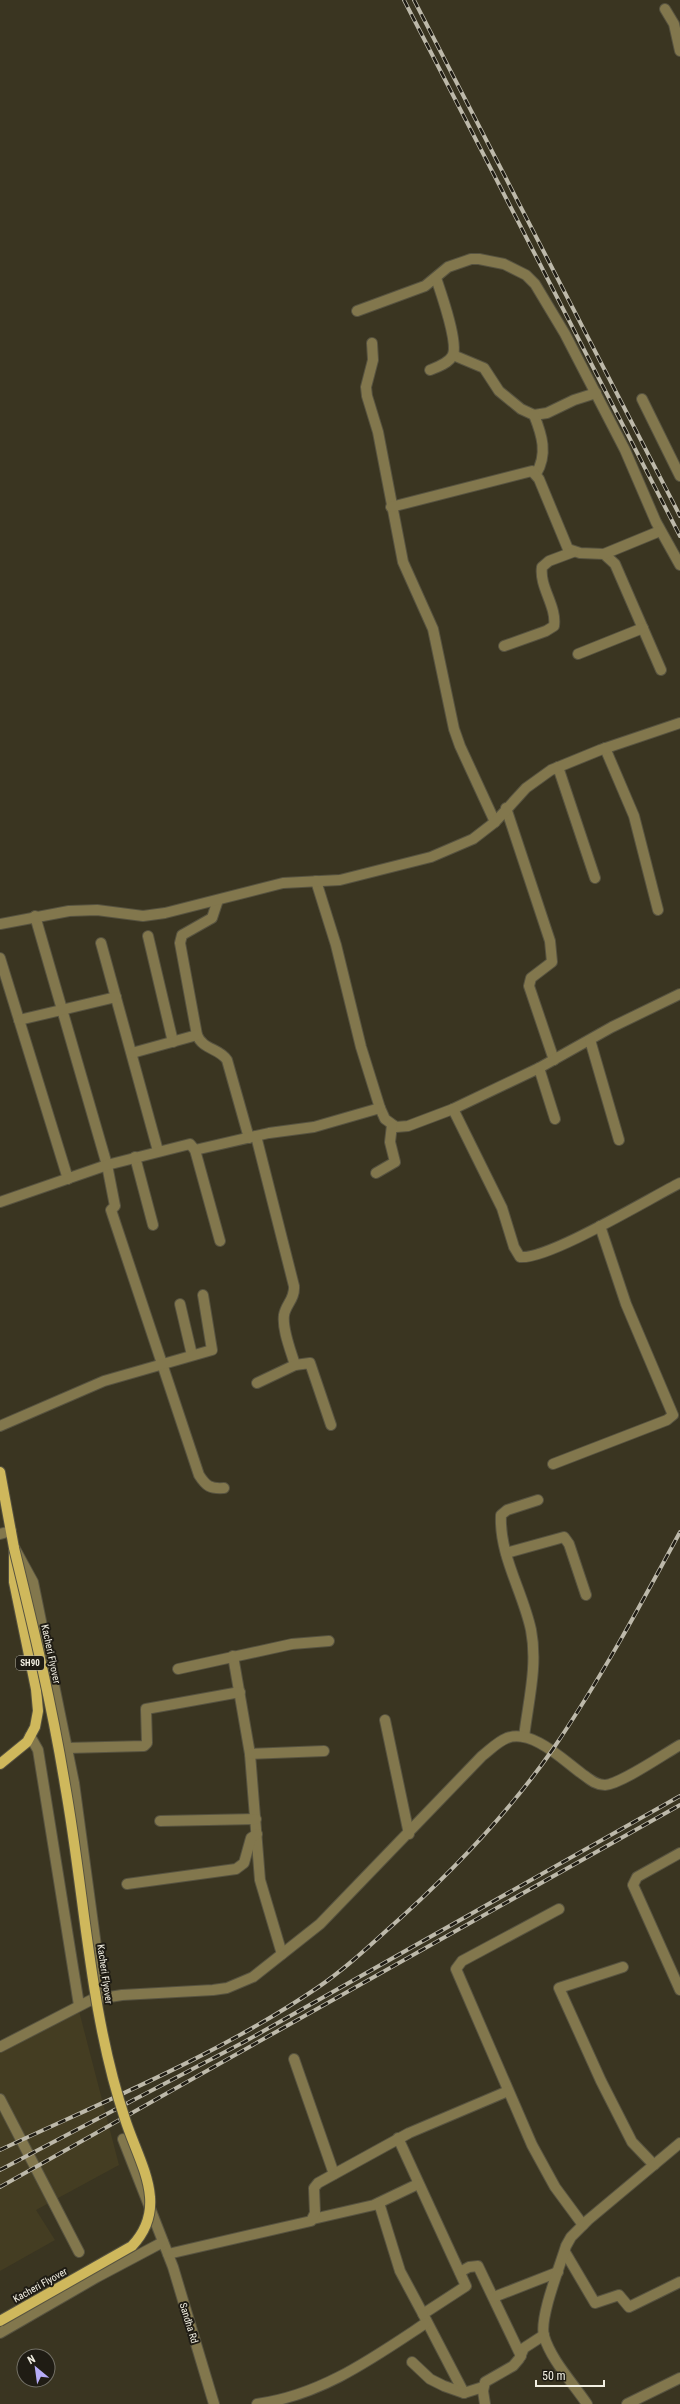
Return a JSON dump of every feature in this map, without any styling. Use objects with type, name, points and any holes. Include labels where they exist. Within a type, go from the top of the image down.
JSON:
[{"type":"main road","name":"SH90","points":[[0,1472],[14,1548],[14,1582],[36,1689],[38,1711],[35,1727],[23,1746],[0,1764]]},
{"type":"main road","name":"Kacheri Flyover","points":[[0,2321],[132,2246],[144,2234],[151,2215],[151,2197],[118,2099],[107,2055],[96,2001],[66,1785],[14,1548]]},
{"type":"street","points":[[665,9],[674,24],[680,51]]},
{"type":"street","points":[[357,311],[425,286],[448,267],[479,259],[510,267],[526,275],[549,306],[596,393],[625,450],[660,531],[671,545],[680,564]]},
{"type":"street","points":[[436,278],[449,319],[453,355]]},
{"type":"street","points":[[372,343],[373,360],[366,387],[367,396],[378,432],[391,507],[406,572],[421,600],[433,630],[454,729],[495,822]]},
{"type":"street","points":[[430,370],[441,366],[453,355]]},
{"type":"street","points":[[453,355],[484,368],[499,391],[521,409],[534,416],[541,434],[543,451],[540,468],[536,474]]},
{"type":"street","points":[[534,416],[547,413],[578,398],[596,393]]},
{"type":"street","points":[[642,399],[680,476]]},
{"type":"street","points":[[391,507],[527,471],[536,474],[566,545],[572,552]]},
{"type":"street","points":[[504,646],[546,631],[554,626],[554,618],[542,576],[542,567],[549,561],[572,552],[604,554],[660,531]]},
{"type":"street","points":[[604,554],[615,564],[661,670]]},
{"type":"street","points":[[578,654],[643,628]]},
{"type":"street","points":[[0,924],[35,916],[97,910],[143,916],[165,913],[283,883],[340,880],[431,857],[473,839],[495,822],[506,808],[526,788],[558,767],[605,748],[680,723]]},
{"type":"street","points":[[605,748],[634,816],[658,910]]},
{"type":"street","points":[[558,767],[595,878]]},
{"type":"street","points":[[506,808],[550,941],[552,962],[531,978],[529,986],[554,1060]]},
{"type":"street","points":[[316,881],[336,945],[361,1047],[380,1108],[385,1119],[392,1125],[408,1126],[453,1109],[540,1068],[612,1027],[680,994]]},
{"type":"street","points":[[218,900],[212,918],[185,933],[180,939],[197,1035],[204,1045],[222,1055],[227,1060],[253,1137],[294,1286],[294,1295],[287,1308],[284,1321],[294,1365]]},
{"type":"street","points":[[35,916],[107,1165],[115,1206],[111,1210],[198,1475],[207,1486],[213,1489],[224,1488]]},
{"type":"street","points":[[148,936],[173,1042]]},
{"type":"street","points":[[101,943],[158,1151]]},
{"type":"street","points":[[0,958],[68,1179]]},
{"type":"street","points":[[19,1020],[61,1008],[116,997]]},
{"type":"street","points":[[132,1053],[197,1035]]},
{"type":"street","points":[[590,1040],[619,1140]]},
{"type":"street","points":[[540,1068],[555,1120]]},
{"type":"street","points":[[195,1150],[279,1131],[314,1127],[380,1108]]},
{"type":"street","points":[[453,1109],[502,1208],[514,1247],[520,1257],[544,1252],[600,1226],[680,1183]]},
{"type":"street","points":[[376,1173],[395,1162],[390,1142],[392,1125]]},
{"type":"street","points":[[0,1202],[107,1165],[188,1144],[195,1150],[220,1241]]},
{"type":"street","points":[[135,1158],[153,1225]]},
{"type":"street","points":[[553,1464],[667,1420],[673,1415],[626,1304],[600,1226]]},
{"type":"street","points":[[0,1426],[71,1394],[161,1363],[212,1350],[203,1295]]},
{"type":"street","points":[[180,1304],[192,1355]]},
{"type":"street","points":[[257,1383],[294,1365],[308,1363],[312,1365],[331,1425]]},
{"type":"street","points":[[524,1737],[534,1655],[531,1630],[506,1553],[501,1518],[502,1512],[538,1500]]},
{"type":"street","points":[[0,1534],[11,1531]]},
{"type":"street","points":[[506,1553],[564,1537],[569,1544],[586,1595]]},
{"type":"street","points":[[14,1548],[33,1582],[67,1748],[89,1885],[103,1998]]},
{"type":"street","points":[[178,1669],[292,1644],[329,1641]]},
{"type":"street","points":[[234,1656],[250,1754],[260,1880],[282,1954]]},
{"type":"street","points":[[67,1748],[144,1746],[147,1743],[146,1709],[240,1692]]},
{"type":"street","points":[[384,1720],[409,1834]]},
{"type":"street","points":[[30,1736],[38,1750],[79,2005]]},
{"type":"street","points":[[0,2054],[0,2047],[79,2005],[103,1998],[227,1988],[253,1977],[320,1924],[494,1746],[506,1739],[524,1737],[552,1750],[593,1782],[606,1785],[630,1774],[680,1745]]},
{"type":"street","points":[[250,1754],[324,1751]]},
{"type":"street","points":[[160,1821],[256,1819]]},
{"type":"street","points":[[127,1884],[236,1869],[244,1863],[251,1838],[257,1834]]},
{"type":"street","points":[[680,1852],[637,1877],[633,1885],[680,1990]]},
{"type":"street","points":[[558,1909],[462,1961],[457,1966],[457,1972],[508,2091],[546,2172],[583,2225]]},
{"type":"street","points":[[623,1967],[559,1988],[601,2081],[632,2142],[654,2165]]},
{"type":"street","points":[[294,2059],[334,2174]]},
{"type":"street","points":[[313,2220],[315,2213],[314,2188],[334,2174],[398,2138],[508,2091]]},
{"type":"street","points":[[0,2099],[78,2252]]},
{"type":"street","points":[[257,2404],[272,2402],[327,2384],[348,2374],[466,2286],[398,2138]]},
{"type":"street","name":"Sandha Rd","points":[[123,2139],[168,2254],[214,2404]]},
{"type":"street","points":[[586,2404],[552,2354],[544,2335],[546,2310],[564,2252],[572,2237],[583,2225],[680,2143]]},
{"type":"street","points":[[168,2254],[259,2235],[379,2203],[418,2184]]},
{"type":"street","points":[[379,2203],[400,2271],[464,2393]]},
{"type":"street","points":[[0,2333],[97,2277],[163,2242]]},
{"type":"street","points":[[564,2252],[595,2303],[619,2295],[629,2307],[680,2282]]},
{"type":"street","points":[[460,2272],[469,2266],[478,2266],[521,2356]]},
{"type":"street","points":[[494,2297],[558,2272]]},
{"type":"street","points":[[412,2362],[430,2380],[464,2393],[483,2387],[488,2380],[513,2366],[521,2356],[526,2346],[544,2335]]},
{"type":"street","points":[[627,2404],[680,2378]]},
{"type":"street","points":[[483,2387],[486,2404]]},
{"type":"shaded area","points":[[79,2011],[119,2165],[36,2210],[55,2240],[0,2271],[0,2051]]},
{"type":"railway","points":[[404,0],[680,536]]},
{"type":"railway","points":[[414,0],[680,516]]},
{"type":"railway","points":[[0,2150],[162,2075],[241,2035],[317,1988],[335,1975],[409,1911],[453,1868],[496,1822],[553,1749],[603,1670],[680,1532]]},
{"type":"railway","points":[[0,2170],[244,2042],[680,1796]]},
{"type":"railway","points":[[0,2187],[680,1805]]}]
